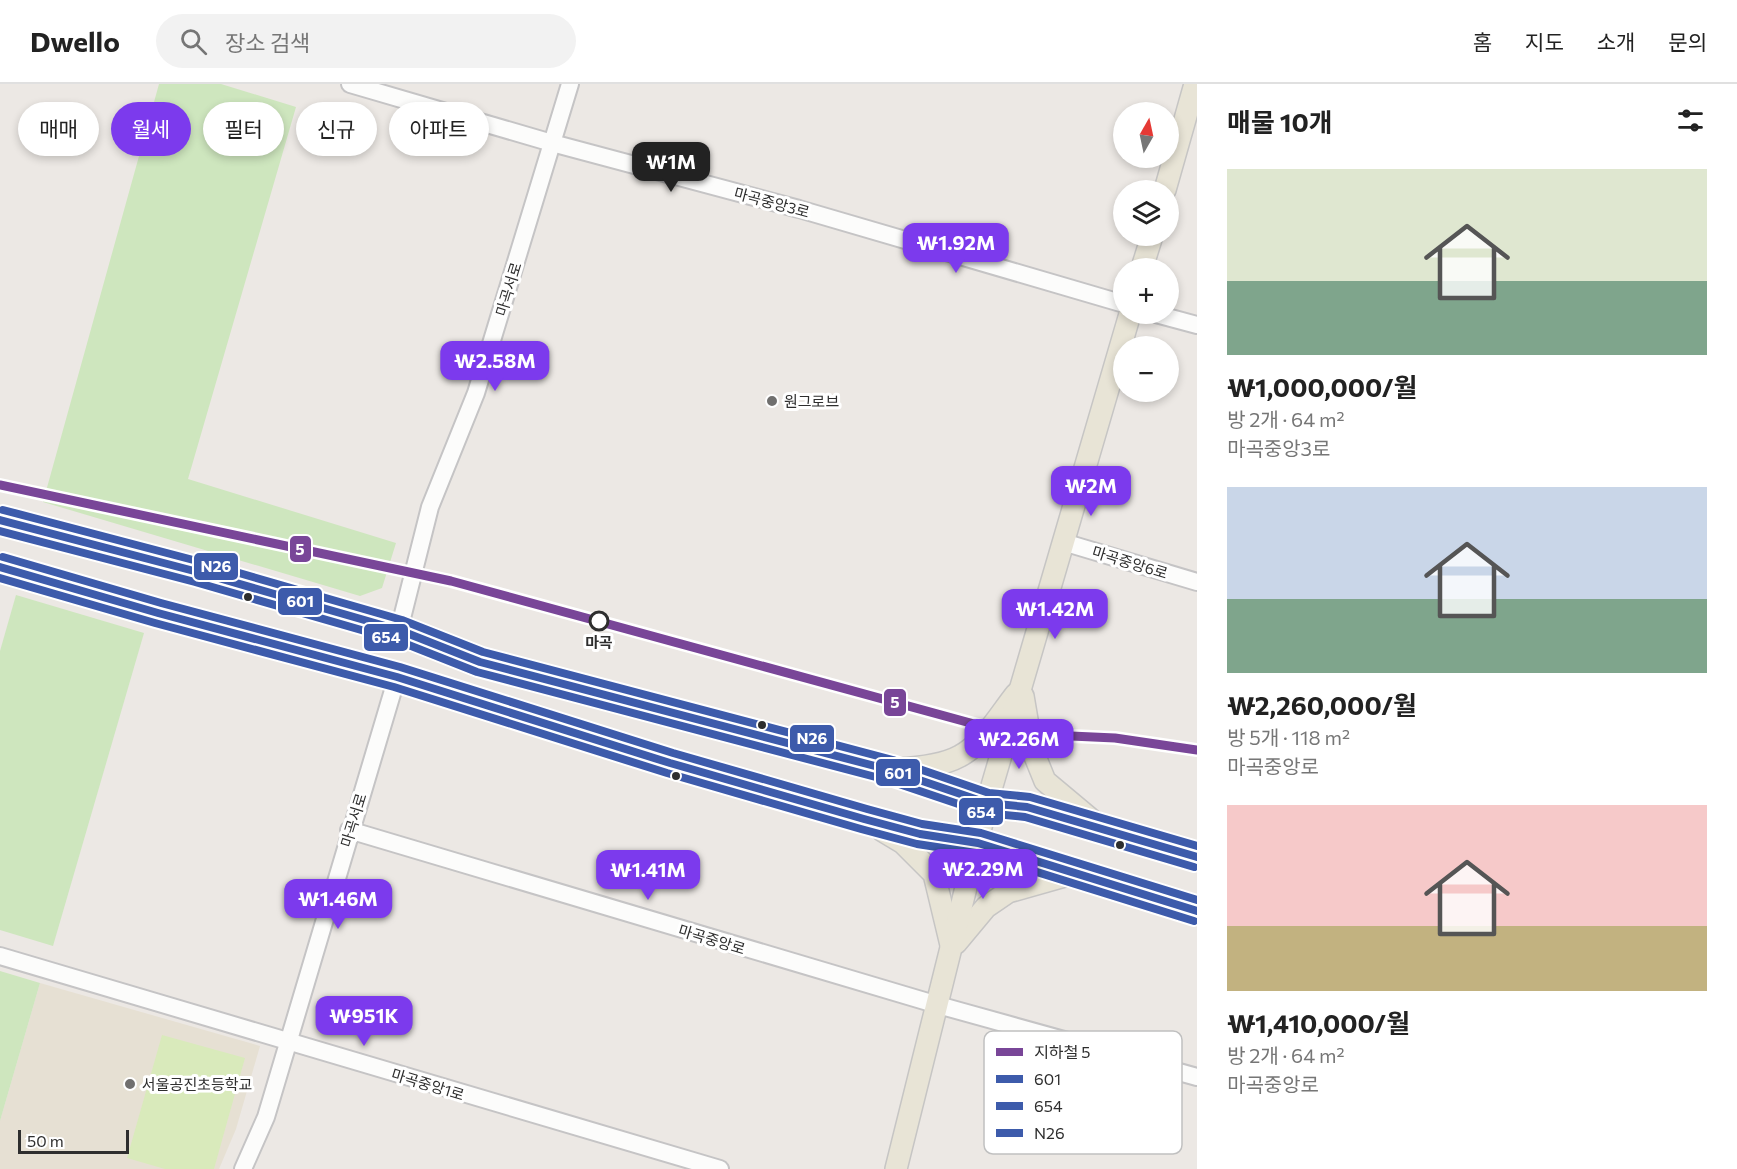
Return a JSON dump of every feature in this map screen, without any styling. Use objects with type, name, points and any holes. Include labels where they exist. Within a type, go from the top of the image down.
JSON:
[{"type":"main road","points":[[1168,180],[1195,84]]},
{"type":"main road","points":[[896,1169],[987,803],[1127,324]]},
{"type":"main road","points":[[0,520],[198,572],[399,630],[480,662],[890,770],[987,803],[1028,807],[1197,856]]},
{"type":"main road","points":[[0,567],[158,613],[397,677],[670,763],[864,819],[930,836],[978,843],[1197,911]]},
{"type":"main road","points":[[890,770],[945,762],[960,756],[986,731],[1022,687]]},
{"type":"main road","points":[[1022,687],[1032,749],[1045,781],[1100,827]]},
{"type":"main road","points":[[864,819],[903,843],[934,874],[952,948]]},
{"type":"main road","points":[[952,948],[986,907],[1008,892],[1073,873]]},
{"type":"street","name":"마곡중앙3로","points":[[350,84],[552,143],[799,209],[1113,301]]},
{"type":"street","name":"마곡서로","points":[[399,630],[430,507],[476,393],[570,84]]},
{"type":"street","points":[[1179,320],[1197,325]]},
{"type":"street","name":"마곡중앙6로","points":[[1064,542],[1197,582]]},
{"type":"street","name":"마곡서로","points":[[243,1169],[266,1117],[349,830],[397,677]]},
{"type":"street","name":"마곡중앙로","points":[[349,830],[1032,1031]]},
{"type":"street","name":"마곡중앙1로","points":[[0,956],[720,1169]]},
{"type":"street","name":"마곡중앙로","points":[[1182,1073],[1197,1077]]},
{"type":"shaded area","name":"서울공진초등학교","points":[[40,983],[260,1046],[236,1129],[219,1169],[0,1169],[0,1121]]},
{"type":"green space","points":[[159,84],[221,84],[280,102],[203,102],[203,156],[282,156],[188,479],[396,543],[382,588],[360,596],[43,502],[139,156],[191,156],[191,102],[154,102]]},
{"type":"green space","points":[[284,103],[296,107],[284,148]]},
{"type":"green space","points":[[16,595],[144,633],[53,946],[0,930],[0,651]]},
{"type":"green space","points":[[0,971],[40,983],[0,1121]]},
{"type":"green space","points":[[162,1035],[245,1058],[214,1169],[165,1169],[127,1158]]},
{"type":"metro line","name":"5","points":[[0,485],[451,581],[1007,733],[1115,738],[1197,750]]},
{"type":"transit line","name":"N26","points":[[3,510],[201,562],[402,620],[483,652],[893,760],[989,793],[1030,797],[1197,846]]},
{"type":"transit line","name":"601","points":[[0,520],[198,572],[399,630],[480,662],[890,770],[987,803],[1027,807],[1197,857]]},
{"type":"transit line","name":"654","points":[[0,531],[195,582],[396,640],[477,672],[887,780],[985,813],[1025,817],[1194,867]]},
{"type":"transit line","name":"N26","points":[[3,557],[161,603],[400,667],[673,753],[867,809],[922,824],[981,833],[1197,900]]},
{"type":"transit line","name":"601","points":[[0,567],[158,613],[397,677],[670,763],[864,819],[920,834],[978,843],[1197,911]]},
{"type":"transit line","name":"654","points":[[0,578],[155,623],[394,687],[667,773],[861,829],[917,844],[976,853],[1194,921]]},
{"type":"place","name":"원그로브","points":[[772,401]]},
{"type":"place","name":"마곡","points":[[599,621]]},
{"type":"place","name":"서울공진초등학교","points":[[130,1084]]}]
